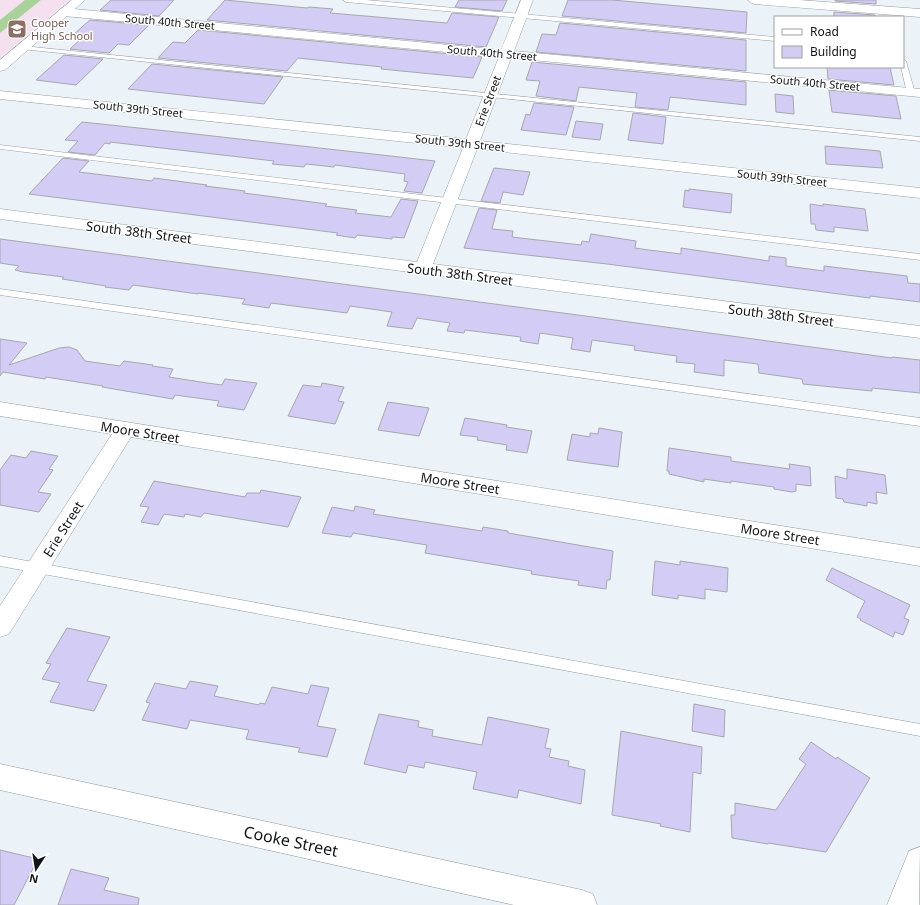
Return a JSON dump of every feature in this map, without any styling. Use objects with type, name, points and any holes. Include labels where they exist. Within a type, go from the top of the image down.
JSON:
[{"type":"street","points":[[0,67],[79,0]]},
{"type":"street","name":"Erie Street","points":[[423,269],[527,0]]},
{"type":"street","points":[[754,0],[828,3],[895,14],[920,13]]},
{"type":"street","name":"South 40th Street","points":[[64,12],[916,93]]},
{"type":"street","name":"South 39th Street","points":[[0,95],[472,144],[920,193]]},
{"type":"street","name":"South 38th Street","points":[[0,214],[920,332]]},
{"type":"street","name":"Moore Street","points":[[0,409],[920,556]]},
{"type":"street","name":"Erie Street","points":[[0,627],[125,430]]},
{"type":"street","name":"Cooke Street","points":[[0,777],[582,905]]},
{"type":"street","points":[[903,905],[920,862]]},
{"type":"lane","points":[[346,0],[774,39]]},
{"type":"lane","points":[[23,48],[920,139]]},
{"type":"lane","points":[[904,63],[916,93]]},
{"type":"lane","points":[[0,148],[920,257]]},
{"type":"lane","points":[[0,292],[920,422]]},
{"type":"lane","points":[[0,561],[920,730]]},
{"type":"shaded area","name":"Cooper High School","points":[[0,0],[70,0],[0,58]]},
{"type":"green space","points":[[25,0],[41,0],[0,33],[0,20]]},
{"type":"building","points":[[111,0],[174,0],[159,16],[100,10]]},
{"type":"building","points":[[225,0],[333,9],[330,13],[447,23],[452,13],[499,17],[486,47],[207,20]]},
{"type":"building","points":[[459,0],[507,0],[502,11],[455,7]]},
{"type":"building","points":[[568,0],[612,0],[747,12],[746,33],[562,16]]},
{"type":"building","points":[[876,0],[876,4],[835,1]]},
{"type":"building","points":[[834,12],[875,15],[875,16],[834,16]]},
{"type":"building","points":[[90,20],[149,25],[129,45],[118,44],[109,53],[70,49],[84,36],[73,35]]},
{"type":"building","points":[[560,23],[746,40],[746,71],[536,52],[542,34],[556,35]]},
{"type":"building","points":[[198,30],[482,57],[473,78],[381,69],[382,67],[298,58],[287,71],[158,58],[173,42],[185,43]]},
{"type":"building","points":[[64,55],[103,59],[76,85],[36,80]]},
{"type":"building","points":[[532,62],[746,82],[746,105],[670,97],[668,110],[635,107],[637,93],[579,87],[576,101],[536,96],[540,81],[526,80]]},
{"type":"building","points":[[152,64],[283,77],[264,104],[128,89]]},
{"type":"building","points":[[827,68],[890,68],[894,85],[828,79]]},
{"type":"building","points":[[829,90],[896,96],[901,119],[832,112]]},
{"type":"building","points":[[775,94],[793,96],[794,114],[776,112]]},
{"type":"building","points":[[534,103],[574,107],[566,135],[521,130],[526,114],[530,115]]},
{"type":"building","points":[[633,113],[666,117],[663,144],[628,140]]},
{"type":"building","points":[[576,121],[603,124],[600,140],[572,137]]},
{"type":"building","points":[[82,122],[435,161],[422,193],[404,191],[408,182],[404,181],[405,174],[335,165],[334,167],[306,164],[304,167],[272,164],[274,161],[110,142],[110,144],[105,143],[95,155],[68,152],[78,141],[65,140]]},
{"type":"building","points":[[825,146],[880,151],[883,168],[826,164]]},
{"type":"building","points":[[63,158],[89,161],[79,172],[152,181],[154,178],[207,185],[205,186],[245,191],[244,193],[327,204],[325,206],[357,210],[355,213],[391,217],[401,199],[418,201],[404,238],[392,237],[392,239],[357,235],[355,238],[336,235],[338,233],[29,194]]},
{"type":"building","points":[[494,168],[530,172],[523,195],[503,192],[500,203],[481,201]]},
{"type":"building","points":[[689,189],[732,194],[731,213],[683,207],[685,190],[689,191]]},
{"type":"building","points":[[810,204],[865,209],[868,231],[834,227],[834,232],[816,230],[815,224],[811,224]]},
{"type":"building","points":[[479,208],[497,210],[492,229],[513,231],[512,237],[581,245],[582,241],[589,242],[591,234],[636,241],[635,248],[649,250],[681,254],[681,248],[769,261],[769,256],[786,258],[786,266],[824,271],[824,266],[907,276],[908,283],[920,284],[920,302],[870,296],[870,298],[607,264],[464,248]]},
{"type":"building","points":[[0,239],[892,358],[920,360],[920,393],[872,388],[872,391],[803,384],[802,379],[759,373],[758,364],[724,360],[724,376],[694,372],[695,364],[676,362],[677,356],[634,350],[635,346],[592,340],[590,352],[571,349],[573,338],[540,333],[538,344],[520,341],[521,337],[465,330],[464,333],[447,331],[450,323],[417,318],[412,329],[387,326],[392,312],[350,306],[347,313],[271,303],[269,308],[242,304],[245,299],[133,285],[129,290],[105,287],[106,286],[62,279],[64,277],[15,270],[19,266],[0,263]]},
{"type":"building","points":[[0,339],[27,343],[9,365],[59,348],[69,347],[77,350],[85,361],[120,366],[124,361],[153,365],[152,366],[173,369],[169,377],[222,385],[225,379],[257,383],[244,410],[217,406],[219,401],[175,395],[173,399],[102,387],[103,386],[3,372],[0,376]]},
{"type":"building","points":[[322,383],[344,387],[338,401],[344,402],[335,424],[288,416],[303,385],[321,387]]},
{"type":"building","points":[[388,402],[429,408],[419,436],[378,430]]},
{"type":"building","points":[[465,418],[532,431],[527,453],[506,450],[507,445],[477,440],[478,437],[460,435]]},
{"type":"building","points":[[599,428],[622,432],[618,467],[567,460],[572,434],[590,437],[590,433],[598,434]]},
{"type":"building","points":[[669,448],[731,457],[731,461],[790,469],[789,464],[810,467],[811,486],[796,484],[796,491],[792,492],[774,489],[774,487],[731,481],[731,483],[704,479],[704,482],[669,474],[669,471],[667,471]]},
{"type":"building","points":[[31,451],[58,456],[49,469],[53,470],[38,492],[51,494],[39,512],[0,505],[0,470],[11,455],[26,458]]},
{"type":"building","points":[[847,469],[885,475],[887,494],[876,492],[877,504],[867,502],[867,506],[844,502],[843,499],[836,498],[835,476],[847,479]]},
{"type":"building","points":[[154,481],[245,497],[247,493],[260,493],[261,490],[301,497],[288,527],[204,513],[201,517],[185,514],[184,517],[164,514],[158,525],[141,522],[149,507],[140,506]]},
{"type":"building","points":[[355,506],[375,510],[373,514],[482,531],[483,527],[508,531],[508,533],[613,551],[610,580],[607,580],[606,589],[578,585],[579,581],[531,574],[532,571],[425,553],[427,545],[353,533],[351,537],[322,533],[332,507],[354,511]]},
{"type":"building","points":[[655,561],[680,565],[680,561],[728,568],[727,592],[705,589],[705,599],[678,595],[678,599],[652,595]]},
{"type":"building","points":[[832,568],[910,605],[904,618],[909,620],[903,635],[895,632],[893,637],[860,620],[861,619],[857,617],[865,601],[826,580]]},
{"type":"building","points":[[67,628],[110,637],[87,681],[107,685],[94,711],[50,702],[60,683],[42,679],[51,664],[46,663]]},
{"type":"building","points":[[190,681],[218,686],[214,696],[259,705],[260,703],[265,704],[272,687],[308,694],[311,685],[329,688],[317,726],[336,729],[327,757],[298,752],[300,748],[246,739],[249,730],[190,720],[187,729],[142,720],[150,703],[146,702],[155,683],[186,689]]},
{"type":"building","points":[[694,704],[725,710],[724,737],[692,731]]},
{"type":"building","points":[[379,714],[419,721],[418,727],[433,730],[432,736],[482,745],[488,717],[549,729],[545,748],[551,749],[549,757],[569,761],[568,766],[585,770],[581,804],[519,790],[517,798],[473,789],[477,772],[425,762],[424,768],[408,765],[406,773],[364,764]]},
{"type":"building","points":[[621,731],[702,747],[701,774],[693,772],[690,832],[660,826],[661,824],[612,815]]},
{"type":"building","points":[[811,742],[836,759],[837,757],[870,778],[826,852],[732,838],[731,815],[735,815],[735,803],[776,810],[806,764],[799,759]]},
{"type":"building","points":[[0,850],[38,859],[14,905],[0,905]]},
{"type":"building","points":[[71,869],[109,878],[104,890],[139,898],[138,905],[58,905]]},
{"type":"place","name":"Cooper High School","points":[[17,29]]}]
